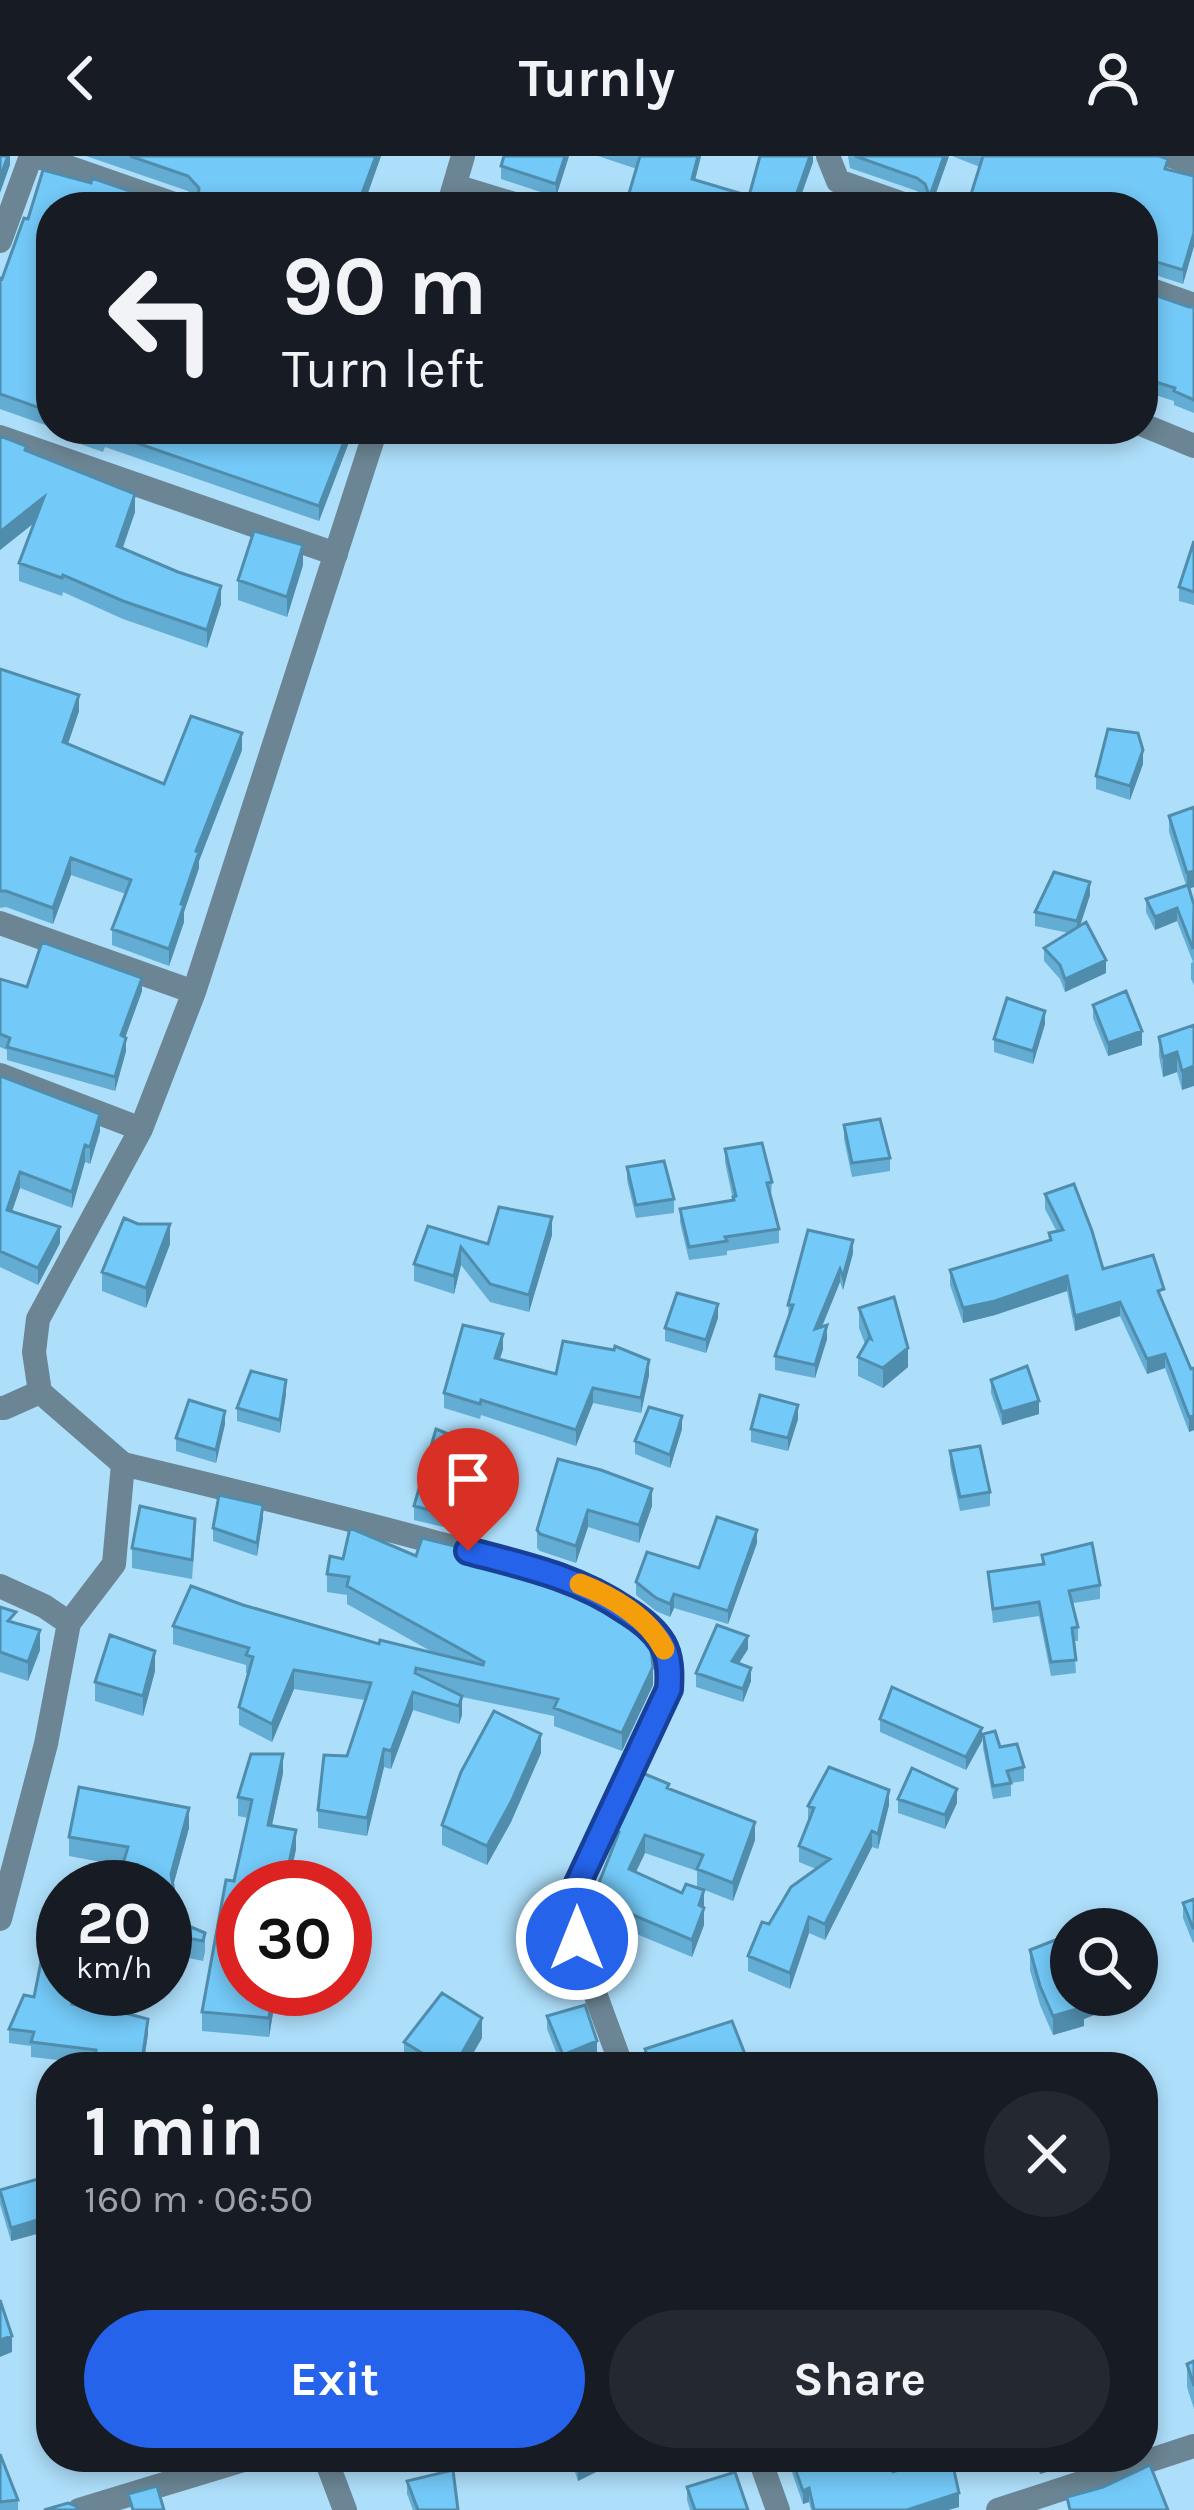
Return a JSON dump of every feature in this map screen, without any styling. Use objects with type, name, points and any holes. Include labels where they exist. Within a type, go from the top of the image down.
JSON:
[{"type":"street","points":[[0,241],[33,156],[139,192]]},
{"type":"street","points":[[452,192],[463,156]]},
{"type":"street","points":[[828,156],[838,181],[869,192]]},
{"type":"street","points":[[1171,156],[1194,164]]},
{"type":"street","points":[[1158,292],[1194,305]]},
{"type":"street","points":[[1158,431],[1194,446]]},
{"type":"street","points":[[0,437],[336,554]]},
{"type":"street","points":[[371,444],[194,992],[140,1129],[38,1319],[34,1352],[40,1392],[123,1464],[560,1576],[598,1591],[642,1621],[662,1642],[670,1667],[669,1689],[566,1914],[617,2052]]},
{"type":"street","points":[[0,923],[194,992]]},
{"type":"street","points":[[0,1075],[140,1129]]},
{"type":"street","points":[[0,1408],[40,1392]]},
{"type":"street","points":[[0,1919],[46,1744],[69,1623],[114,1564],[123,1464]]},
{"type":"street","points":[[0,1586],[69,1623]]},
{"type":"street","points":[[1158,2458],[1194,2446]]},
{"type":"street","points":[[80,2510],[205,2472]]},
{"type":"street","points":[[331,2472],[346,2510]]},
{"type":"street","points":[[765,2472],[778,2510]]},
{"type":"street","points":[[998,2510],[1114,2472]]},
{"type":"building","points":[[130,156],[376,156],[362,192],[199,192],[188,176]]},
{"type":"building","points":[[504,156],[565,156],[556,184],[501,166]]},
{"type":"building","points":[[640,156],[698,156],[692,179],[736,192],[629,192]]},
{"type":"building","points":[[760,156],[810,156],[797,192],[750,192]]},
{"type":"building","points":[[855,156],[944,156],[931,192],[917,178]]},
{"type":"building","points":[[983,156],[1159,156],[1168,159],[1165,169],[1194,176],[1194,233],[1183,270],[1158,262],[1158,192],[972,192]]},
{"type":"building","points":[[43,170],[91,183],[92,178],[133,192],[36,192]]},
{"type":"building","points":[[36,193],[36,407],[0,394],[0,278],[24,218],[28,219]]},
{"type":"building","points":[[1158,296],[1194,307],[1194,400],[1158,383]]},
{"type":"building","points":[[0,436],[135,494],[117,546],[221,586],[207,630],[19,563],[44,497],[0,532]]},
{"type":"building","points":[[140,444],[343,444],[319,506]]},
{"type":"building","points":[[254,531],[303,545],[287,597],[238,580]]},
{"type":"building","points":[[1194,541],[1194,592],[1179,587]]},
{"type":"building","points":[[0,669],[79,695],[63,742],[164,784],[191,716],[242,733],[196,851],[169,949],[112,929],[131,880],[71,858],[53,908],[0,891]]},
{"type":"building","points":[[1108,729],[1138,733],[1143,750],[1130,786],[1096,776]]},
{"type":"building","points":[[1194,807],[1194,871],[1187,873],[1169,816]]},
{"type":"building","points":[[1054,872],[1090,882],[1077,921],[1035,912]]},
{"type":"building","points":[[1188,885],[1194,905],[1193,949],[1177,908],[1155,917],[1146,899]]},
{"type":"building","points":[[1086,922],[1106,960],[1065,979],[1060,965],[1044,948]]},
{"type":"building","points":[[42,942],[142,978],[121,1035],[126,1038],[115,1077],[7,1047],[10,1038],[0,1034],[0,979],[27,987]]},
{"type":"building","points":[[1126,991],[1142,1031],[1108,1043],[1093,1005]]},
{"type":"building","points":[[1007,998],[1045,1011],[1033,1051],[994,1039]]},
{"type":"building","points":[[1194,1025],[1194,1066],[1182,1071],[1177,1052],[1163,1057],[1159,1037]]},
{"type":"building","points":[[0,1076],[100,1114],[90,1147],[85,1145],[72,1192],[20,1172],[7,1210],[60,1227],[38,1268],[0,1251]]},
{"type":"building","points":[[880,1119],[890,1158],[852,1163],[844,1125]]},
{"type":"building","points":[[762,1143],[779,1229],[689,1247],[680,1209],[734,1200],[725,1149]]},
{"type":"building","points":[[664,1161],[674,1199],[636,1205],[627,1167]]},
{"type":"building","points":[[1074,1184],[1103,1269],[1153,1255],[1164,1289],[1158,1291],[1194,1368],[1194,1416],[1189,1417],[1165,1354],[1147,1359],[1120,1302],[1075,1316],[1067,1276],[963,1308],[950,1270],[1051,1240],[1049,1233],[1063,1230],[1045,1194]]},
{"type":"building","points":[[499,1207],[552,1217],[529,1295],[490,1284],[461,1247],[454,1276],[414,1264],[428,1226],[488,1244]]},
{"type":"building","points":[[124,1218],[138,1224],[170,1224],[146,1288],[102,1272]]},
{"type":"building","points":[[808,1230],[853,1240],[843,1277],[840,1269],[815,1329],[827,1325],[815,1365],[775,1356],[793,1305],[788,1305]]},
{"type":"building","points":[[677,1293],[718,1304],[706,1340],[665,1328]]},
{"type":"building","points":[[894,1297],[908,1348],[883,1368],[858,1357],[871,1339],[859,1308]]},
{"type":"building","points":[[463,1325],[503,1334],[495,1358],[556,1374],[563,1341],[614,1350],[615,1346],[649,1360],[641,1398],[593,1388],[576,1430],[444,1393]]},
{"type":"building","points":[[1027,1366],[1039,1401],[1002,1412],[991,1380]]},
{"type":"building","points":[[251,1371],[286,1380],[280,1420],[237,1408]]},
{"type":"building","points":[[760,1395],[798,1405],[788,1438],[751,1429]]},
{"type":"building","points":[[189,1400],[225,1411],[216,1450],[176,1438]]},
{"type":"building","points":[[649,1407],[682,1416],[670,1455],[635,1441]]},
{"type":"building","points":[[436,1429],[468,1442],[448,1515],[414,1506]]},
{"type":"building","points":[[980,1446],[990,1492],[960,1497],[950,1451]]},
{"type":"building","points":[[558,1459],[652,1489],[639,1525],[588,1510],[576,1546],[540,1534],[537,1530]]},
{"type":"building","points":[[219,1495],[263,1505],[257,1543],[213,1528]]},
{"type":"building","points":[[140,1506],[195,1519],[192,1560],[132,1548]]},
{"type":"building","points":[[717,1517],[757,1530],[728,1611],[674,1594],[670,1604],[636,1582],[647,1552],[699,1568]]},
{"type":"building","points":[[350,1528],[416,1556],[422,1538],[475,1551],[572,1582],[617,1605],[650,1641],[653,1667],[622,1733],[554,1708],[558,1699],[416,1668],[415,1673],[462,1696],[459,1706],[413,1692],[391,1751],[384,1749],[367,1818],[318,1810],[324,1755],[347,1756],[371,1683],[294,1670],[272,1724],[239,1707],[253,1657],[246,1655],[249,1648],[173,1626],[191,1586],[379,1644],[380,1640],[483,1665],[347,1586],[349,1577],[327,1574],[330,1556],[343,1559]]},
{"type":"building","points":[[1092,1543],[1100,1585],[1069,1591],[1078,1627],[1072,1628],[1076,1660],[1051,1662],[1039,1602],[993,1609],[988,1572],[1044,1564],[1042,1555]]},
{"type":"building","points":[[0,1607],[16,1612],[8,1621],[40,1630],[28,1662],[0,1652]]},
{"type":"building","points":[[717,1625],[748,1636],[732,1661],[751,1668],[743,1689],[696,1673]]},
{"type":"building","points":[[110,1635],[155,1651],[143,1696],[95,1682]]},
{"type":"building","points":[[892,1687],[982,1728],[966,1757],[880,1719]]},
{"type":"building","points":[[494,1711],[541,1734],[487,1846],[442,1825],[461,1772]]},
{"type":"building","points":[[995,1731],[1000,1747],[1017,1744],[1024,1767],[1007,1771],[1011,1783],[993,1786],[983,1734]]},
{"type":"building","points":[[251,1754],[283,1754],[268,1825],[296,1830],[290,1860],[239,1860],[252,1800],[238,1797]]},
{"type":"building","points":[[829,1767],[889,1790],[878,1834],[872,1831],[825,1924],[809,1917],[790,1973],[748,1956],[762,1922],[769,1924],[791,1887],[830,1859],[799,1846],[814,1808],[808,1806]]},
{"type":"building","points":[[912,1768],[957,1789],[945,1815],[898,1799]]},
{"type":"building","points":[[640,1772],[669,1784],[667,1788],[755,1822],[733,1883],[697,1869],[703,1855],[645,1835],[629,1869],[682,1893],[686,1884],[704,1890],[699,1905],[704,1908],[692,1940],[593,1898],[619,1832],[613,1829]]},
{"type":"building","points":[[79,1787],[189,1808],[175,1860],[124,1860],[128,1847],[69,1837]]},
{"type":"building","points":[[1194,1899],[1194,1928],[1193,1928],[1183,1903]]},
{"type":"building","points":[[192,1927],[205,1933],[203,1941],[192,1939]]},
{"type":"building","points":[[216,1935],[216,2013],[202,2012]]},
{"type":"building","points":[[1050,1942],[1050,2009],[1040,1986],[1030,1950]]},
{"type":"building","points":[[36,1987],[36,2016],[148,2019],[143,2052],[96,2052],[31,2042],[34,2032],[9,2029],[24,1995],[34,1997]]},
{"type":"building","points":[[442,1993],[482,2018],[463,2052],[420,2052],[404,2042]]},
{"type":"building","points":[[585,2005],[597,2041],[562,2052],[547,2016]]},
{"type":"building","points":[[732,2021],[744,2052],[646,2052]]},
{"type":"building","points":[[36,2180],[36,2220],[11,2228],[0,2190]]},
{"type":"building","points":[[0,2300],[12,2336],[0,2340]]},
{"type":"building","points":[[0,2454],[18,2500],[0,2502]]},
{"type":"building","points":[[453,2472],[458,2510],[418,2510],[407,2481]]},
{"type":"building","points":[[735,2472],[748,2510],[695,2510],[687,2487]]},
{"type":"building","points":[[796,2472],[954,2472],[959,2493],[907,2510],[814,2510],[809,2488],[803,2491]]},
{"type":"building","points":[[1135,2472],[1153,2472],[1168,2510],[1070,2510],[1067,2497]]},
{"type":"building","points":[[157,2486],[164,2510],[133,2510],[128,2494]]},
{"type":"building","points":[[68,2503],[77,2510],[44,2510]]},
{"type":"slow traffic","points":[[580,1584],[642,1621],[664,1649]]},
{"type":"route","points":[[468,1551],[598,1591],[642,1621],[662,1642],[670,1667],[669,1689],[572,1896],[566,1914],[577,1939]]}]
